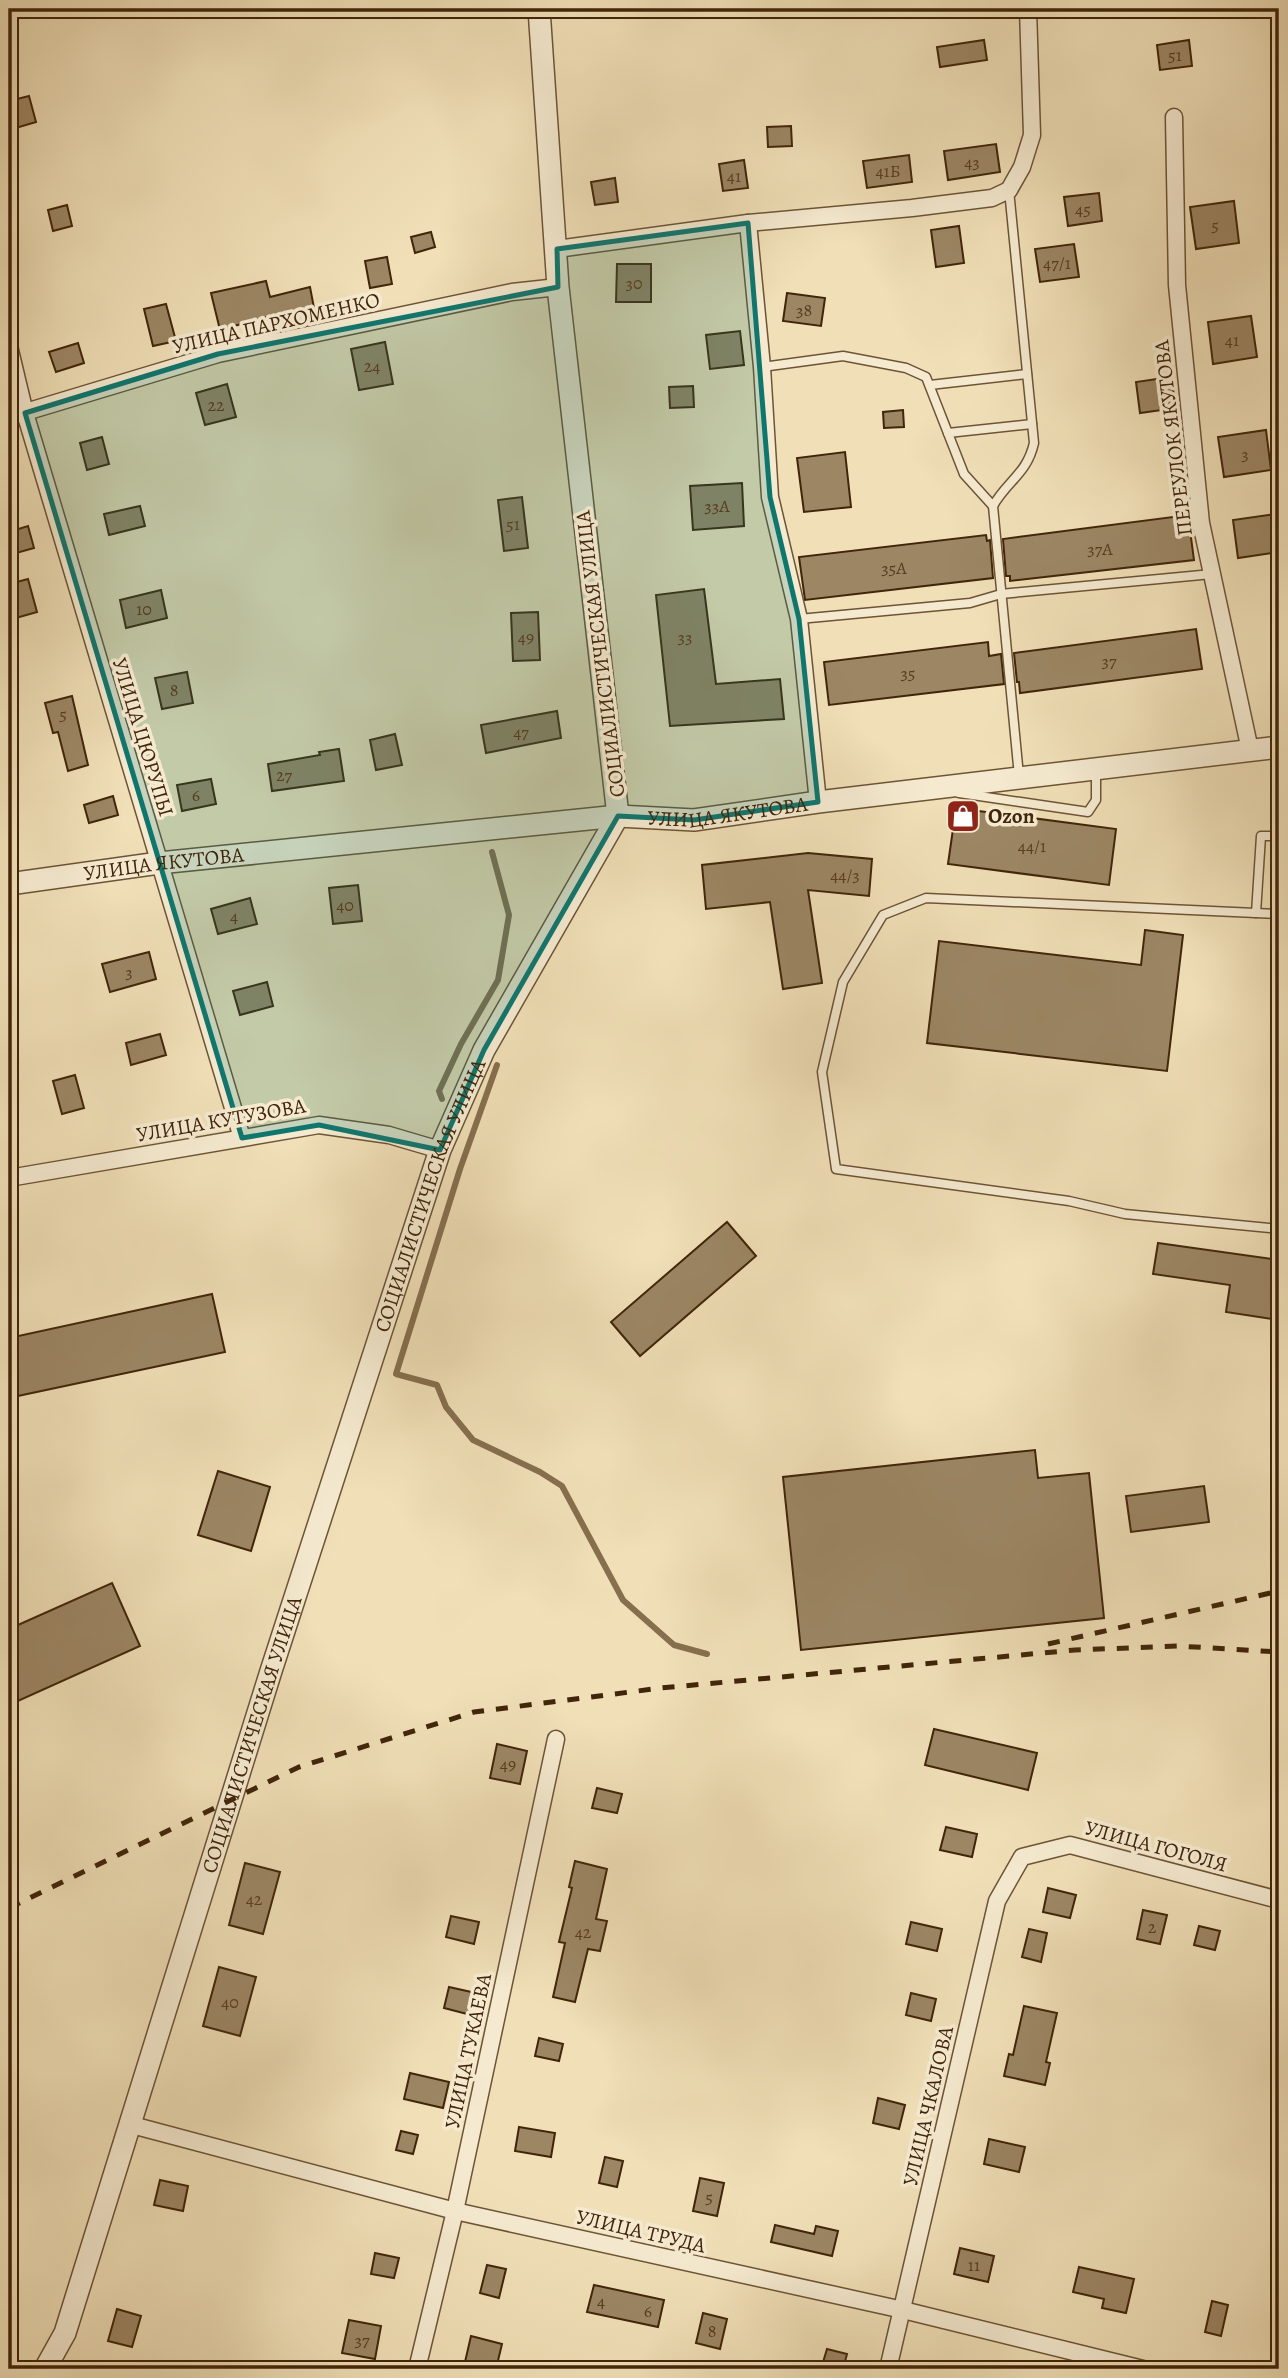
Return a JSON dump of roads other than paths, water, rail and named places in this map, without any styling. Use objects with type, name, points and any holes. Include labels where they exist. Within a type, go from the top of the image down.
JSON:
[{"type":"street","name":"СОЦИАЛИСТИЧЕСКАЯ УЛИЦА","points":[[45,2369],[65,2333],[132,2125],[271,1671],[440,1150],[484,1050],[618,816],[558,287],[539,9]]},
{"type":"street","points":[[557,249],[747,223],[992,198],[1009,190],[1022,167],[1032,135],[1028,9]]},
{"type":"street","name":"ПЕРЕУЛОК ЯКУТОВА","points":[[1174,117],[1177,285],[1201,523],[1250,750]]},
{"type":"street","points":[[747,223],[762,367],[770,498],[799,619],[818,802]]},
{"type":"street","name":"УЛИЦА ПАРХОМЕНКО","points":[[9,417],[218,354],[512,292],[558,287]]},
{"type":"street","name":"УЛИЦА ЦЮРУПЫ","points":[[9,346],[25,413],[242,1138]]},
{"type":"street","name":"УЛИЦА ЯКУТОВА","points":[[9,884],[159,863],[618,816],[694,820],[818,802],[1279,747]]},
{"type":"street","name":"УЛИЦА КУТУЗОВА","points":[[9,1178],[319,1125],[389,1135],[440,1150]]},
{"type":"street","name":"УЛИЦА ТУКАЕВА","points":[[417,2369],[456,2211],[556,1739]]},
{"type":"street","name":"УЛИЦА ГОГОЛЯ","points":[[1022,1857],[1070,1845],[1279,1900]]},
{"type":"street","name":"УЛИЦА ЧКАЛОВА","points":[[888,2369],[996,1901],[1022,1857]]},
{"type":"street","name":"УЛИЦА ТРУДА","points":[[132,2125],[456,2211],[903,2311],[1143,2369]]},
{"type":"lane","points":[[1009,190],[1034,443],[1031,457],[1018,476],[1003,489],[993,506],[1019,778]]},
{"type":"lane","points":[[762,367],[843,356],[906,368],[926,377],[964,474],[993,506]]},
{"type":"lane","points":[[929,385],[1027,374]]},
{"type":"lane","points":[[948,433],[1032,424]]},
{"type":"lane","points":[[799,619],[970,603],[1001,594],[1212,574]]},
{"type":"lane","points":[[930,789],[1088,812],[1096,800],[1096,769]]},
{"type":"lane","points":[[1256,913],[1261,836],[1279,836]]},
{"type":"lane","points":[[1279,914],[926,898],[883,915],[843,982],[822,1072],[836,1169],[1069,1201],[1125,1214],[1279,1229]]},
{"type":"waterway","points":[[442,1099],[439,1091],[461,1044],[498,980],[509,915],[492,852]]},
{"type":"waterway","points":[[497,1065],[460,1169],[396,1374],[437,1385],[446,1407],[473,1440],[540,1472],[562,1486],[623,1600],[674,1645],[707,1654]]},
{"type":"railway","points":[[1048,1644],[1279,1591]]},
{"type":"railway","points":[[9,1908],[299,1767],[474,1712],[661,1688],[1075,1650],[1178,1646],[1279,1652]]},
{"type":"place","name":"Ozon","points":[[963,816]]}]
